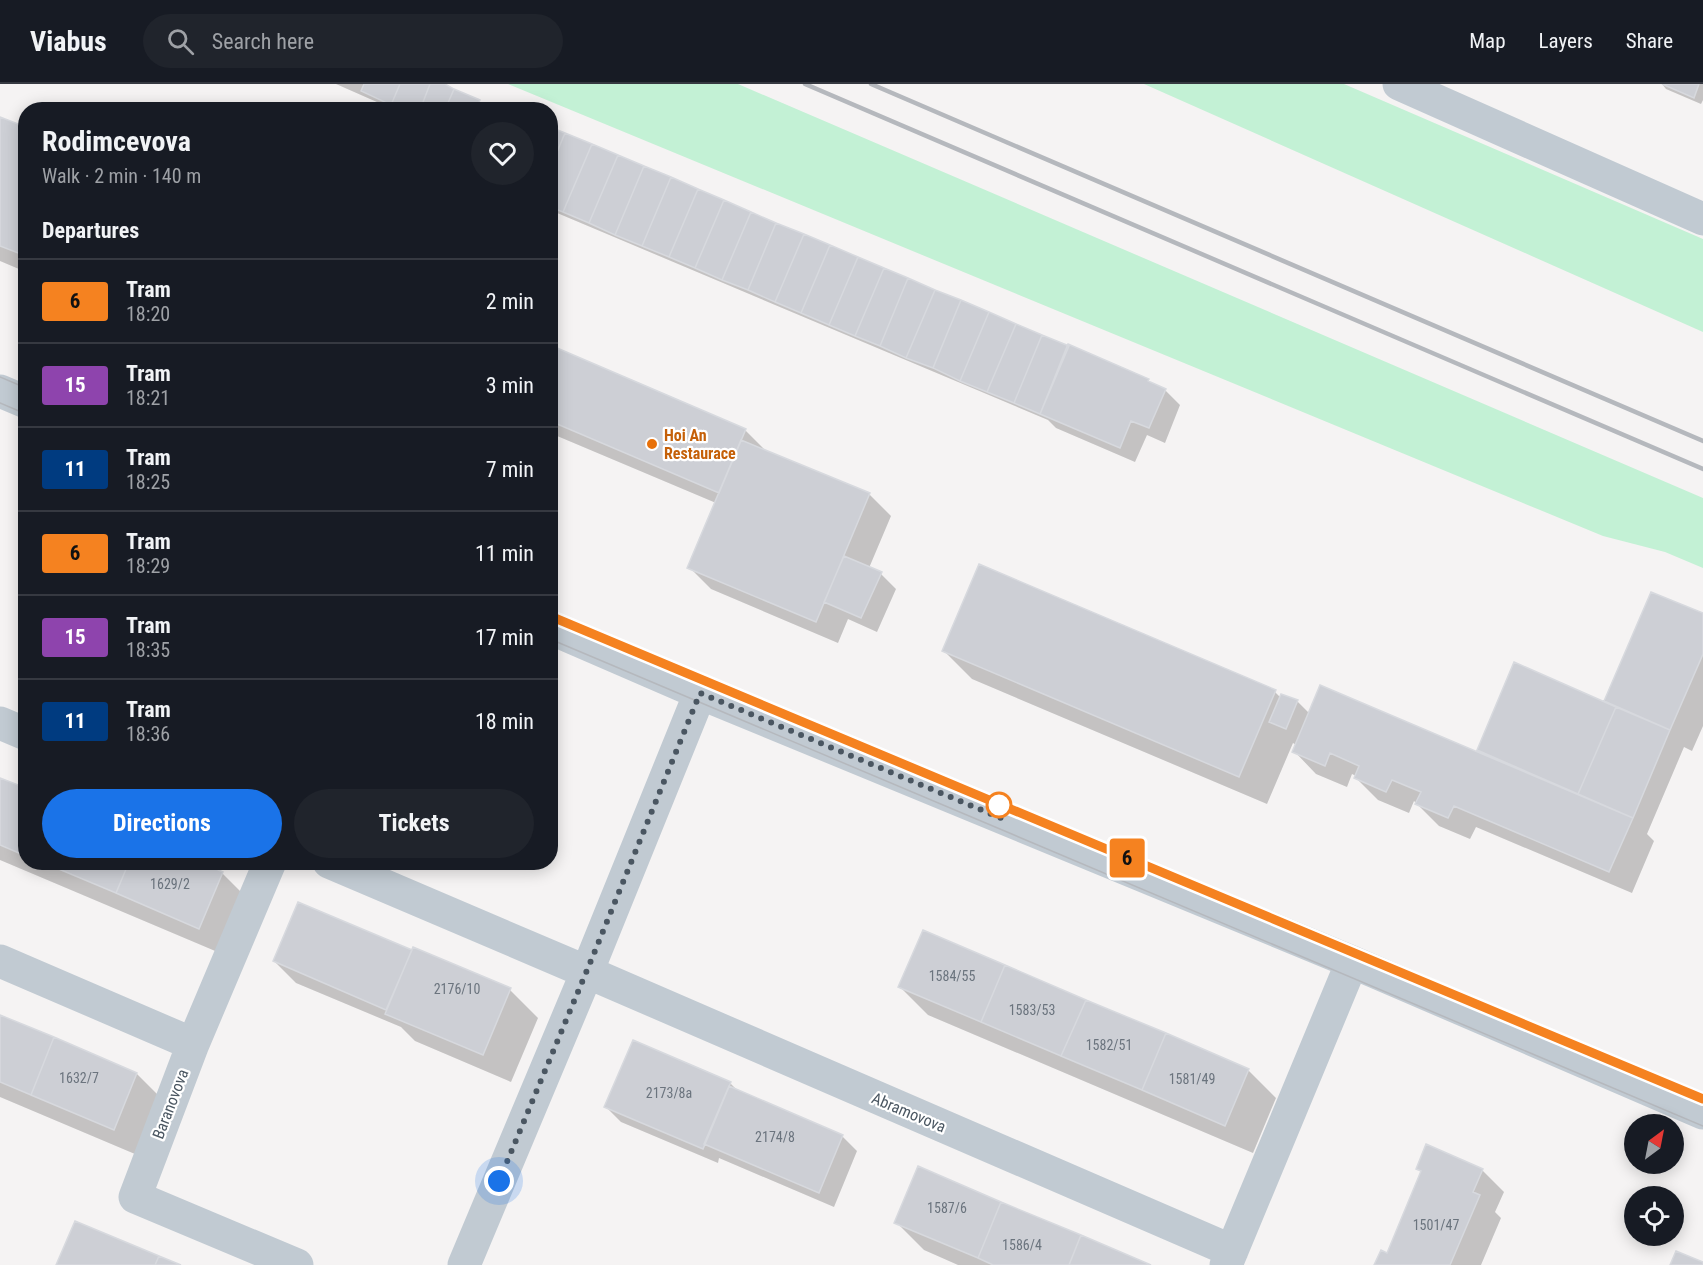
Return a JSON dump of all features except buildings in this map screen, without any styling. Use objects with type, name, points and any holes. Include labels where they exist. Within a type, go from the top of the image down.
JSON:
[{"type":"street","points":[[1399,84],[1703,219]]},
{"type":"street","points":[[0,391],[18,399]]},
{"type":"street","points":[[558,631],[700,693],[1352,962],[1703,1113]]},
{"type":"street","points":[[464,1265],[587,972],[700,693]]},
{"type":"street","points":[[0,723],[18,731]]},
{"type":"street","points":[[0,961],[193,1044],[267,870]]},
{"type":"street","points":[[348,870],[587,972]]},
{"type":"street","name":"Abramovova","points":[[587,972],[1229,1258],[1352,962]]},
{"type":"street","name":"Baranovova","points":[[193,1044],[135,1197],[297,1265]]},
{"type":"green space","points":[[508,84],[738,84],[1703,498],[1703,568],[1665,552],[1603,536],[558,105],[558,102],[552,102]]},
{"type":"green space","points":[[1144,84],[1344,84],[1703,239],[1703,332]]},
{"type":"tram line","points":[[0,377],[18,385]]},
{"type":"tram line","points":[[0,403],[18,411]]},
{"type":"tram line","points":[[558,619],[1703,1100]]},
{"type":"tram line","name":"6","points":[[558,619],[1703,1099]]},
{"type":"tram line","points":[[558,642],[1703,1126]]},
{"type":"railway","points":[[805,84],[1703,469]]},
{"type":"railway","points":[[871,84],[1703,441]]},
{"type":"place","name":"Hoi An Restaurace","points":[[652,444]]},
{"type":"route","points":[[499,1181],[700,693],[1001,818],[999,805]]}]
